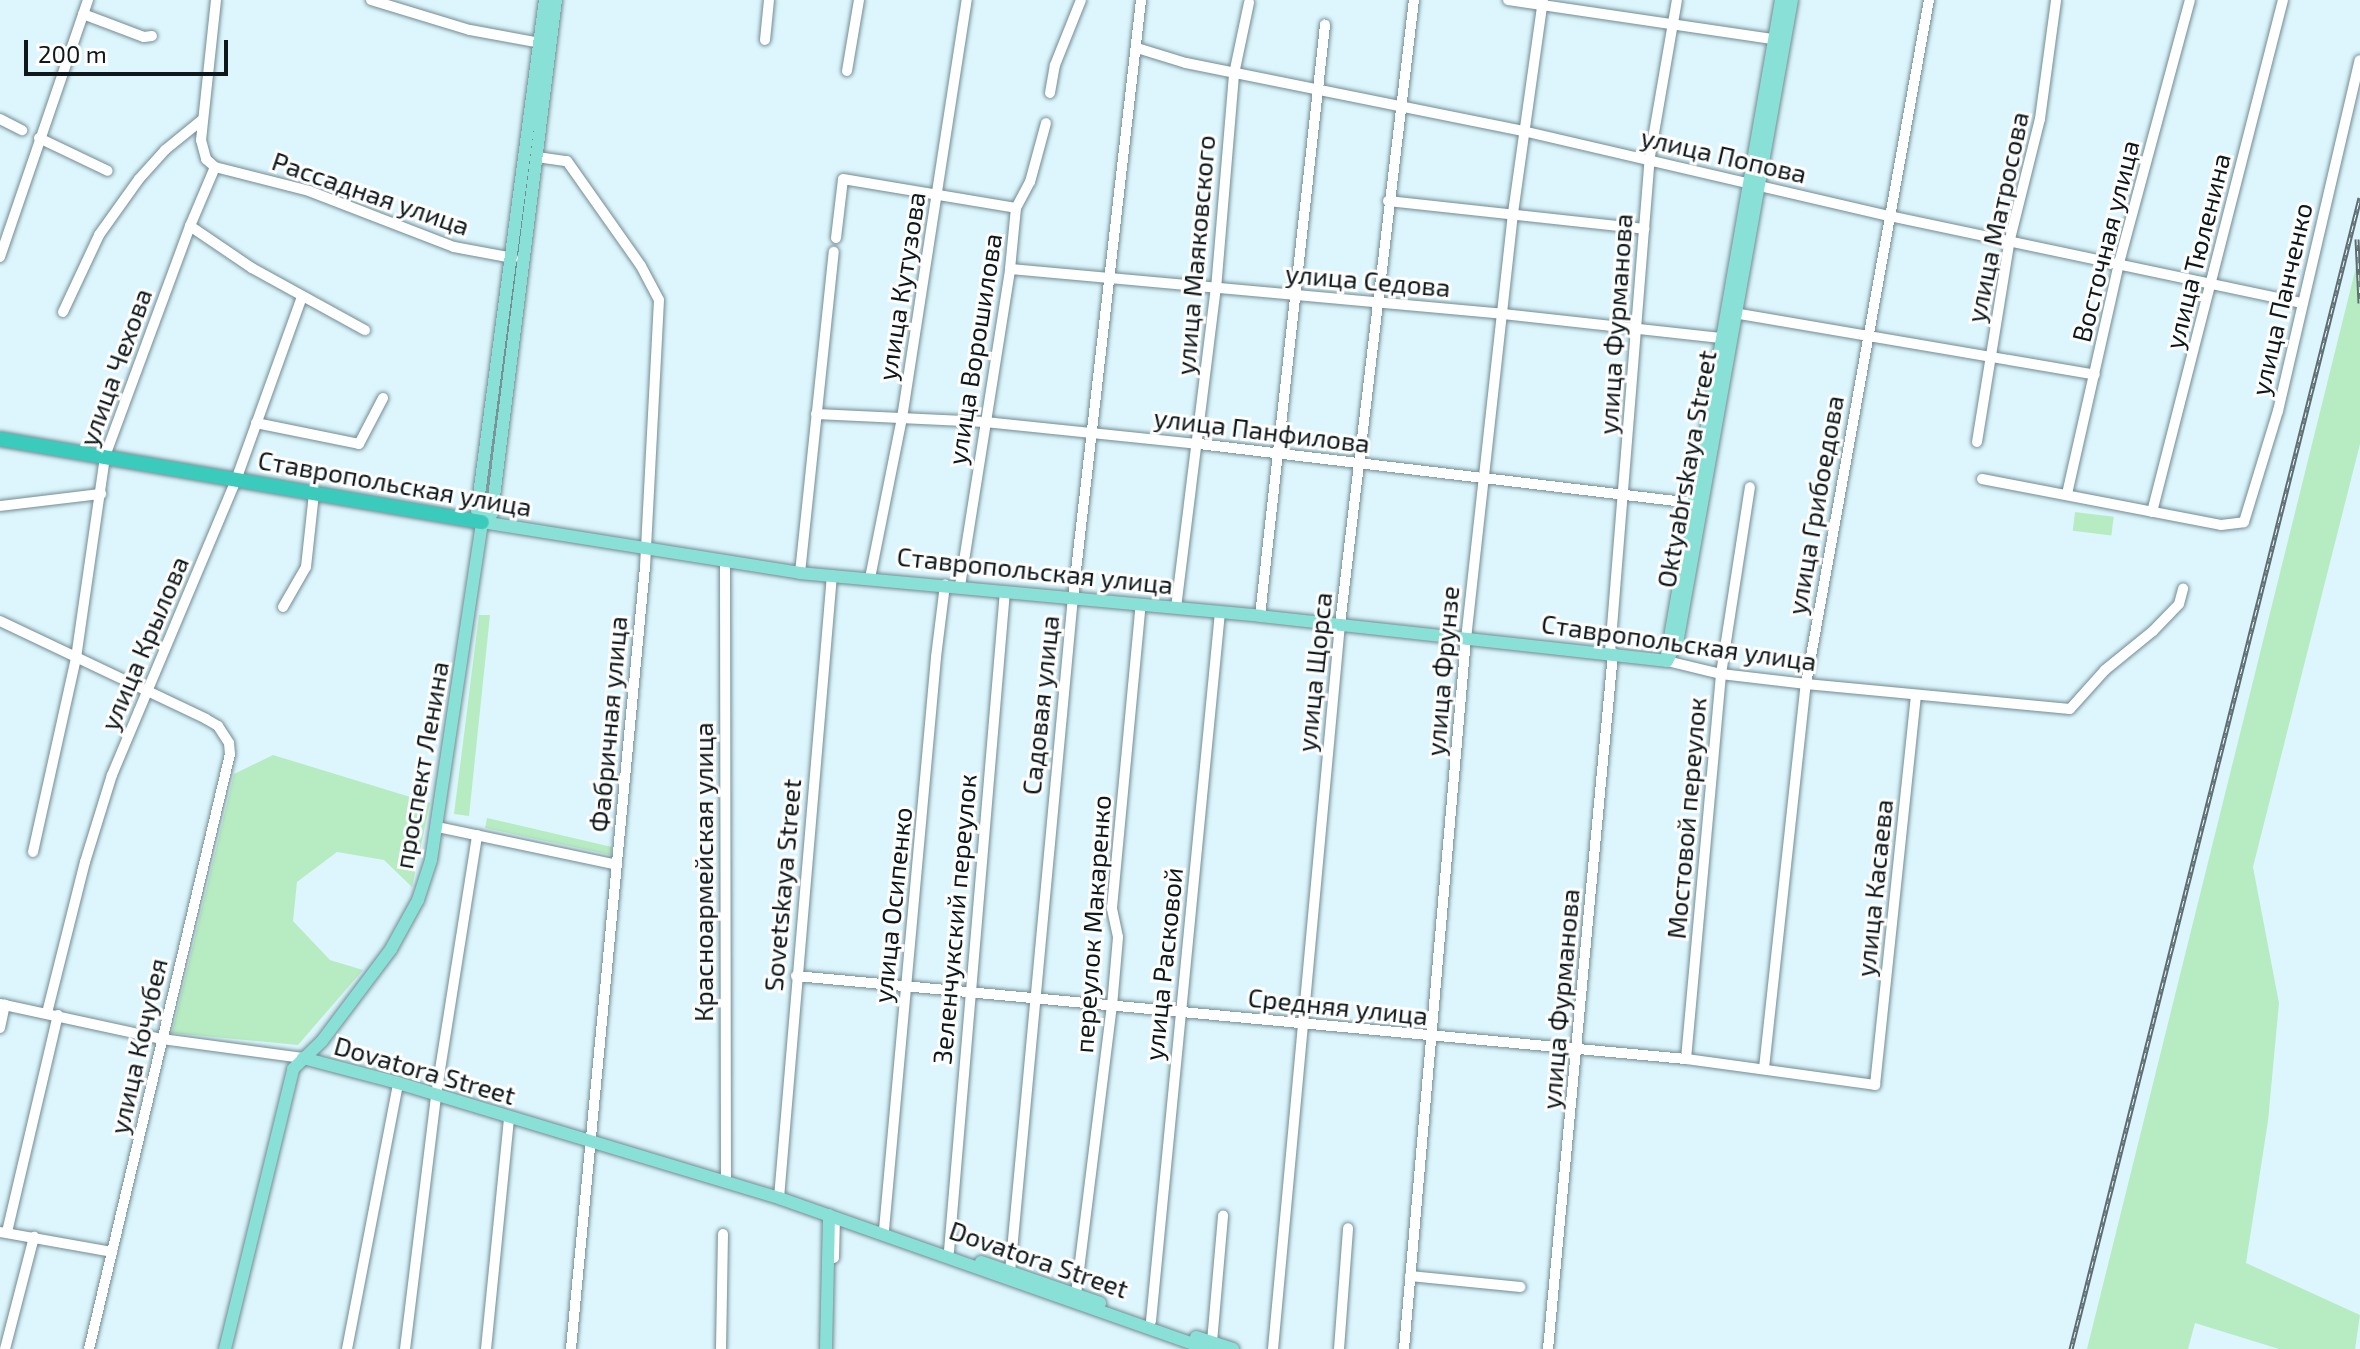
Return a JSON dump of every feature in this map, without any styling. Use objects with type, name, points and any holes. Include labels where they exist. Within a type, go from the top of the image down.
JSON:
[{"type":"highway","name":"Ставропольская улица","points":[[0,439],[482,522]]},
{"type":"main road","name":"проспект Ленина","points":[[225,1349],[293,1069],[322,1041],[391,949],[425,881],[437,827],[482,522],[477,510],[545,0]]},
{"type":"main road","name":"проспект Ленина","points":[[482,522],[492,513],[556,0]]},
{"type":"main road","name":"Oktyabrskaya Street","points":[[1667,661],[1668,636],[1697,503],[1779,40],[1781,0]]},
{"type":"main road","name":"Oktyabrskaya Street","points":[[1779,40],[1792,0]]},
{"type":"main road","name":"Oktyabrskaya Street","points":[[1697,503],[1721,338],[1732,312]]},
{"type":"main road","name":"Ставропольская улица","points":[[482,522],[800,573],[1340,624],[1667,661]]},
{"type":"main road","name":"Dovatora Street","points":[[303,1058],[398,1083],[726,1181],[1210,1345],[1233,1349]]},
{"type":"main road","name":"Dovatora Street","points":[[832,1216],[884,1230],[1076,1294],[1210,1345]]},
{"type":"main road","points":[[826,1349],[832,1216]]},
{"type":"street","points":[[0,257],[88,0]]},
{"type":"street","points":[[215,167],[203,149],[203,119],[216,0]]},
{"type":"street","points":[[371,0],[470,30],[540,43]]},
{"type":"street","points":[[765,40],[769,0]]},
{"type":"street","points":[[847,71],[859,0]]},
{"type":"street","name":"улица Кутузова","points":[[870,578],[902,418],[967,0]]},
{"type":"street","points":[[1050,93],[1055,65],[1081,0]]},
{"type":"street","name":"Садовая улица","points":[[1010,1272],[1073,597],[1141,0]]},
{"type":"street","name":"улица Щорса","points":[[1273,1349],[1340,624],[1414,0]]},
{"type":"street","points":[[1508,0],[1543,2],[1779,40]]},
{"type":"street","name":"улица Фурманова","points":[[1548,1349],[1578,1049],[1612,653],[1649,162],[1677,0]]},
{"type":"street","name":"улица Грибоедова","points":[[1764,1068],[1806,684],[1929,0]]},
{"type":"street","name":"улица Матросова","points":[[1977,442],[2010,239],[2040,119],[2056,0]]},
{"type":"street","name":"Восточная улица","points":[[2067,494],[2119,263],[2190,0]]},
{"type":"street","name":"улица Тюленина","points":[[2152,512],[2283,0]]},
{"type":"street","name":"улица Фрунзе","points":[[1404,1349],[1466,639],[1513,213],[1543,2]]},
{"type":"street","name":"улица Маяковского","points":[[1176,608],[1199,444],[1216,289],[1234,74],[1249,3]]},
{"type":"street","points":[[83,14],[144,37],[152,36]]},
{"type":"street","points":[[1260,616],[1325,25]]},
{"type":"street","name":"улица Попова","points":[[1137,48],[1234,74],[1523,131],[1889,216],[2010,239],[2301,303]]},
{"type":"street","name":"улица Панченко","points":[[2152,512],[2221,525],[2239,525],[2248,516],[2278,411],[2360,60]]},
{"type":"street","points":[[0,119],[22,130]]},
{"type":"street","points":[[63,312],[99,235],[139,179],[165,150],[203,119]]},
{"type":"street","name":"улица Ворошилова","points":[[960,586],[1010,269],[1016,208],[1030,182],[1046,123]]},
{"type":"street","points":[[39,138],[108,171]]},
{"type":"street","name":"Фабричная улица","points":[[537,157],[567,161],[641,266],[659,300],[646,550],[571,1349]]},
{"type":"street","name":"Рассадная улица","points":[[215,167],[309,191],[454,247],[513,258]]},
{"type":"street","name":"улица Чехова","points":[[33,852],[76,658],[105,456],[215,167]]},
{"type":"street","points":[[836,238],[843,179],[1016,208]]},
{"type":"street","points":[[1388,201],[1644,229]]},
{"type":"street","points":[[190,226],[302,297],[365,330]]},
{"type":"street","points":[[800,573],[834,252]]},
{"type":"street","name":"улица Седова","points":[[1010,269],[1503,314],[1721,338]]},
{"type":"street","name":"улица Крылова","points":[[3,1232],[85,862],[112,775],[236,480],[302,297]]},
{"type":"street","points":[[1732,312],[1867,337],[1991,354],[2095,375]]},
{"type":"street","points":[[256,423],[359,444],[383,398]]},
{"type":"street","name":"улица Панфилова","points":[[816,414],[985,422],[1697,503]]},
{"type":"street","points":[[1982,479],[2152,512]]},
{"type":"street","name":"Мостовой переулок","points":[[1686,1059],[1721,674],[1750,487]]},
{"type":"street","points":[[283,607],[308,558],[314,493]]},
{"type":"street","points":[[0,506],[101,494]]},
{"type":"street","name":"Красноармейская улица","points":[[725,563],[726,1181]]},
{"type":"street","name":"Sovetskaya Street","points":[[779,1198],[832,575]]},
{"type":"street","name":"улица Осипенко","points":[[884,1230],[945,585]]},
{"type":"street","name":"Ставропольская улица","points":[[1667,661],[1721,674],[2070,709],[2105,670],[2179,604],[2183,589]]},
{"type":"street","name":"Зеленчукский переулок","points":[[949,1251],[1005,591]]},
{"type":"street","name":"переулок Макаренко","points":[[1076,1294],[1112,1006],[1118,937],[1112,908],[1141,604]]},
{"type":"street","name":"улица Расковой","points":[[1151,1321],[1220,612]]},
{"type":"street","points":[[0,621],[148,692]]},
{"type":"street","name":"улица Кочубея","points":[[89,1349],[230,754],[225,734],[218,726],[148,692]]},
{"type":"street","name":"улица Касаева","points":[[1875,1085],[1916,695]]},
{"type":"street","points":[[437,827],[617,865]]},
{"type":"street","points":[[405,1349],[436,1095],[477,835]]},
{"type":"street","name":"Средняя улица","points":[[796,976],[969,989],[1112,1006],[1686,1059],[1875,1085]]},
{"type":"street","points":[[0,1028],[3,1004]]},
{"type":"street","name":"Dovatora Street","points":[[3,1004],[162,1039],[303,1058]]},
{"type":"street","points":[[347,1349],[398,1083]]},
{"type":"street","points":[[486,1349],[509,1117]]},
{"type":"street","points":[[1210,1345],[1223,1215]]},
{"type":"street","points":[[832,1216],[834,1258]]},
{"type":"street","points":[[1339,1349],[1348,1228]]},
{"type":"street","points":[[3,1232],[112,1252]]},
{"type":"street","points":[[721,1349],[723,1234]]},
{"type":"street","points":[[5,1349],[34,1237]]},
{"type":"street","points":[[1410,1276],[1520,1287]]},
{"type":"green space","points":[[2360,251],[2360,444],[2253,867],[2279,1003],[2268,1121],[2246,1263],[2360,1315],[2355,1349],[2279,1349],[2195,1323],[2188,1349],[2087,1349]]},
{"type":"green space","points":[[2075,512],[2114,517],[2111,536],[2073,531]]},
{"type":"green space","points":[[479,615],[490,615],[469,816],[454,814]]},
{"type":"green space","points":[[273,755],[430,803],[412,887],[384,860],[337,852],[297,882],[293,921],[330,960],[363,970],[298,1045],[172,1033],[234,774]]},
{"type":"green space","points":[[487,818],[612,847],[611,855],[485,828]]},
{"type":"railway","points":[[2071,1349],[2360,198]]},
{"type":"railway","points":[[2357,239],[2360,303]]}]
